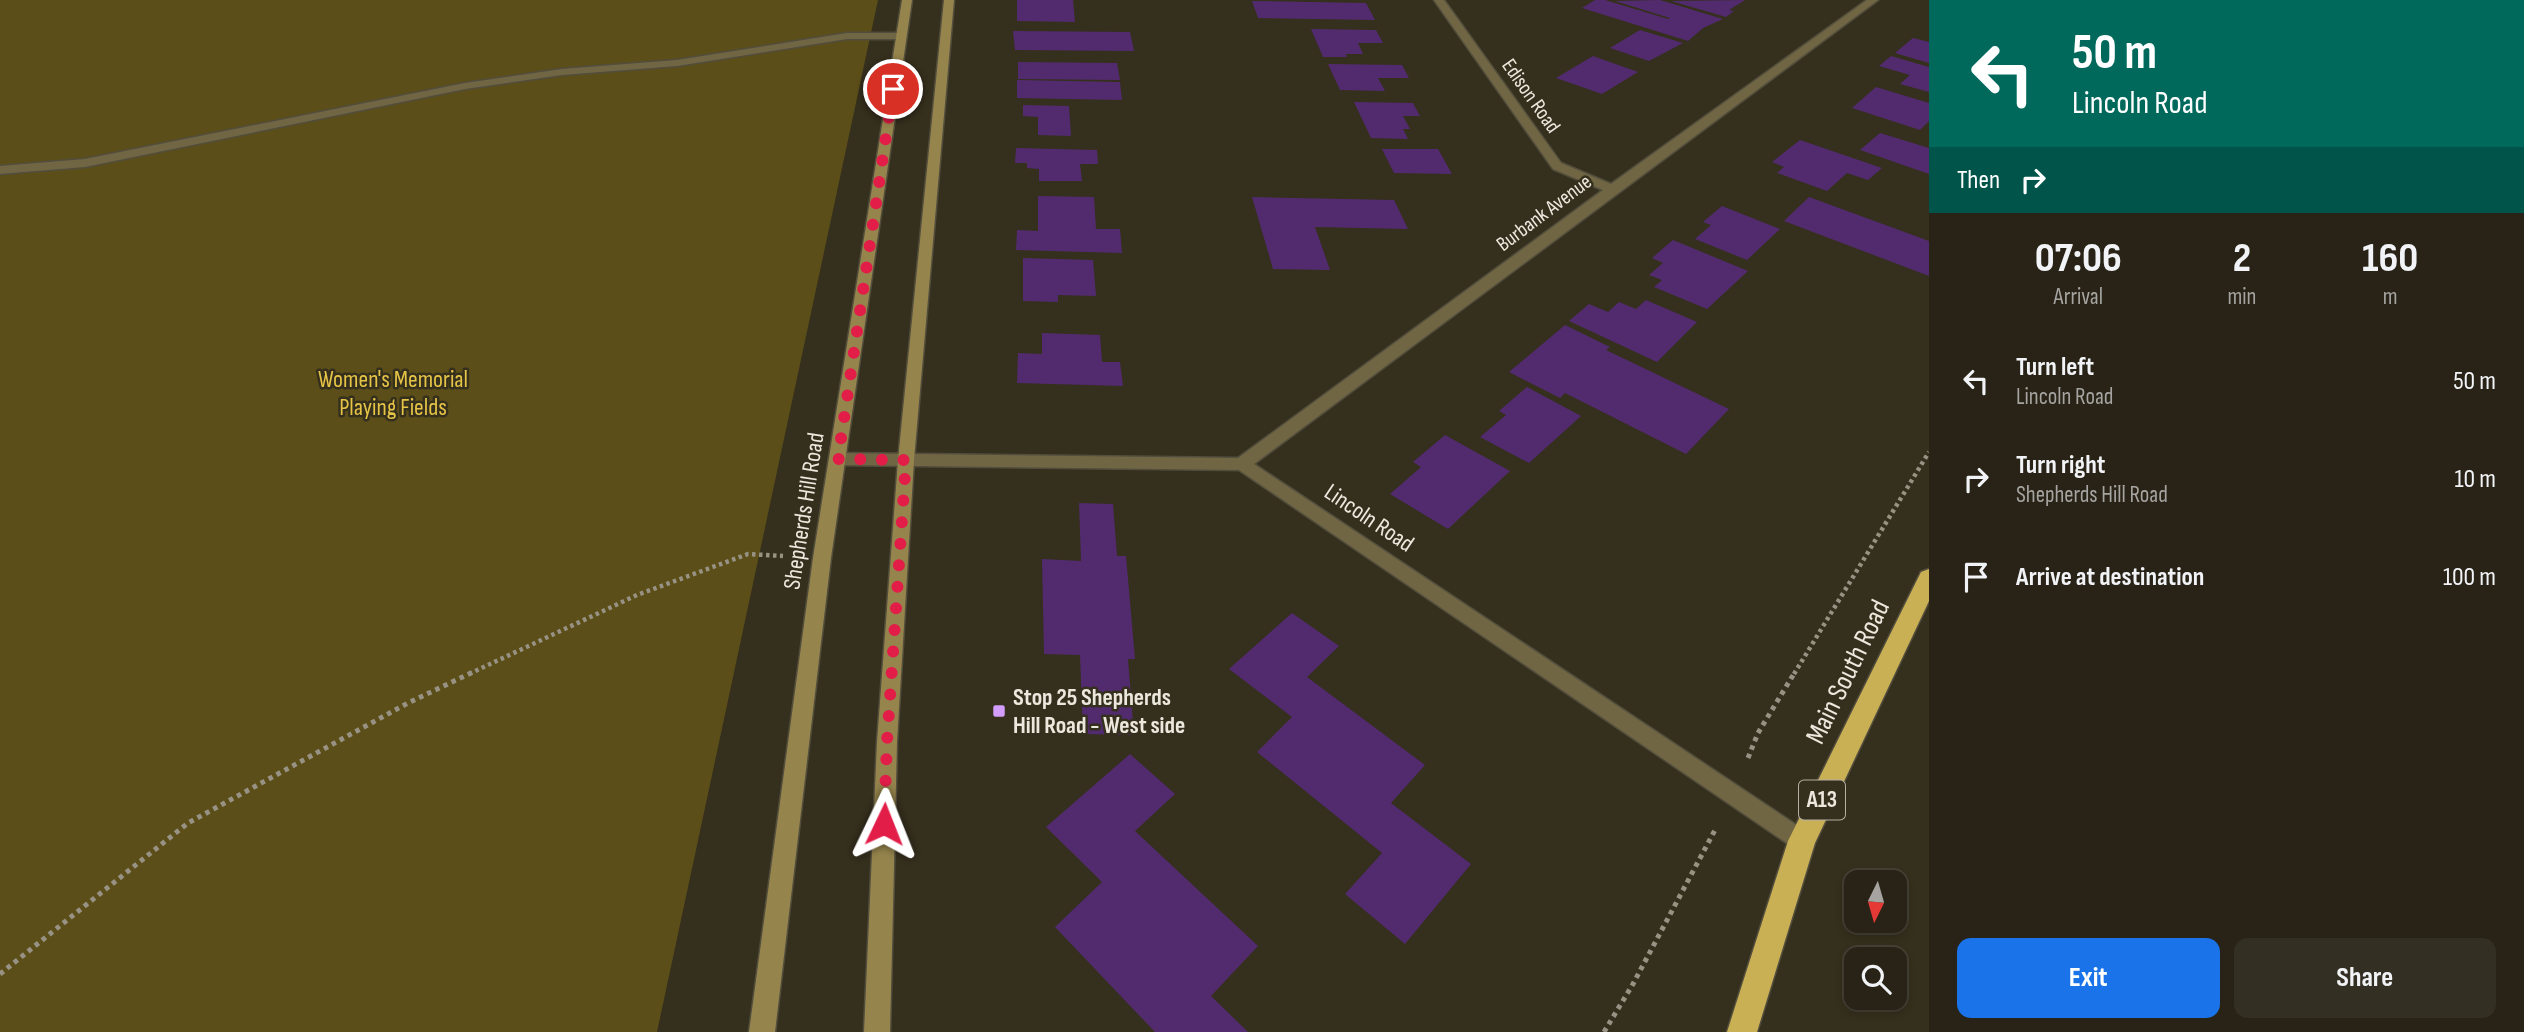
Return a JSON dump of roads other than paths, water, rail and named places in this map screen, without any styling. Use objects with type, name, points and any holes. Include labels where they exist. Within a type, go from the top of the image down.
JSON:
[{"type":"highway","name":"Main South Road","points":[[1742,1032],[1802,841],[1929,578]]},
{"type":"main road","name":"Shepherds Hill Road","points":[[762,1032],[822,558],[906,0]]},
{"type":"main road","points":[[877,1032],[887,742],[906,460],[949,0]]},
{"type":"street","name":"Edison Road","points":[[1439,0],[1557,166],[1612,189]]},
{"type":"street","name":"Burbank Avenue","points":[[1242,464],[1612,189],[1873,0]]},
{"type":"street","points":[[0,170],[85,163],[465,86],[562,72],[677,63],[847,36],[901,37]]},
{"type":"street","points":[[838,459],[1242,464]]},
{"type":"street","name":"Lincoln Road","points":[[1242,464],[1802,841]]},
{"type":"place","name":"Stop 25 Shepherds Hill Road - West side","points":[[999,711]]},
{"type":"park label","name":"Women's Memorial Playing Fields","points":[[393,393]]}]
